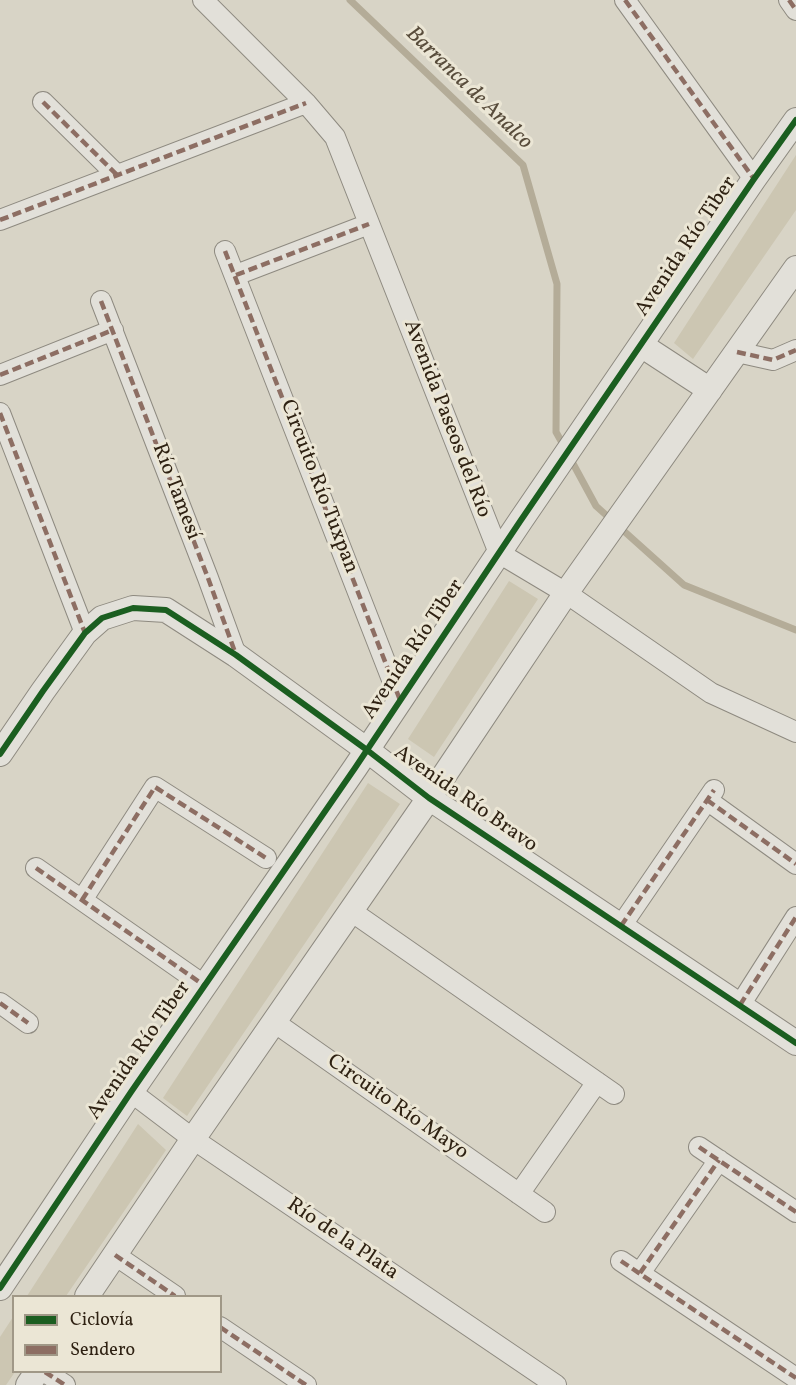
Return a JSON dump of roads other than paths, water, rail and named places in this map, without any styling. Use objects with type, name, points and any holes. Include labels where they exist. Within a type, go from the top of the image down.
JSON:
[{"type":"street","name":"Avenida Paseos del Río","points":[[204,0],[306,103],[335,137],[499,553]]},
{"type":"street","points":[[624,0],[754,179]]},
{"type":"street","points":[[789,0],[796,10]]},
{"type":"street","points":[[43,102],[117,175]]},
{"type":"street","points":[[0,220],[306,103]]},
{"type":"street","name":"Avenida Río Tiber","points":[[0,1288],[131,1092],[796,120]]},
{"type":"street","points":[[236,275],[369,224]]},
{"type":"street","name":"Circuito Río Tuxpan","points":[[225,251],[400,700]]},
{"type":"street","points":[[88,1295],[429,798],[566,593],[796,268]]},
{"type":"street","name":"Río Tamesí","points":[[102,301],[236,655]]},
{"type":"street","points":[[0,375],[113,330]]},
{"type":"street","points":[[641,345],[710,390]]},
{"type":"street","points":[[736,352],[773,360],[796,350]]},
{"type":"street","points":[[0,413],[85,633]]},
{"type":"street","points":[[499,553],[566,593],[711,693],[796,732]]},
{"type":"street","name":"Avenida Río Bravo","points":[[0,754],[85,633],[102,618],[133,608],[166,610],[236,655],[429,798],[796,1043]]},
{"type":"street","points":[[82,900],[155,787],[266,858]]},
{"type":"street","points":[[621,926],[710,795],[796,864]]},
{"type":"street","points":[[36,868],[205,986]]},
{"type":"street","points":[[351,911],[614,1094]]},
{"type":"street","points":[[740,1005],[796,917]]},
{"type":"street","points":[[2,1009],[28,1023]]},
{"type":"street","name":"Circuito Río Mayo","points":[[274,1022],[545,1212]]},
{"type":"street","points":[[519,1194],[597,1082]]},
{"type":"street","name":"Río de la Plata","points":[[131,1092],[193,1139],[556,1385]]},
{"type":"street","points":[[699,1148],[796,1212]]},
{"type":"street","points":[[640,1273],[719,1160]]},
{"type":"street","points":[[115,1255],[175,1295]]},
{"type":"street","points":[[621,1261],[796,1378]]},
{"type":"street","points":[[222,1328],[306,1385]]},
{"type":"street","points":[[48,1373],[65,1385]]},
{"type":"waterway","name":"Barranca de Analco","points":[[350,0],[523,165],[557,284],[556,432],[565,448]]},
{"type":"waterway","name":"Barranca de Analco","points":[[570,458],[596,506],[684,585],[796,630]]}]
